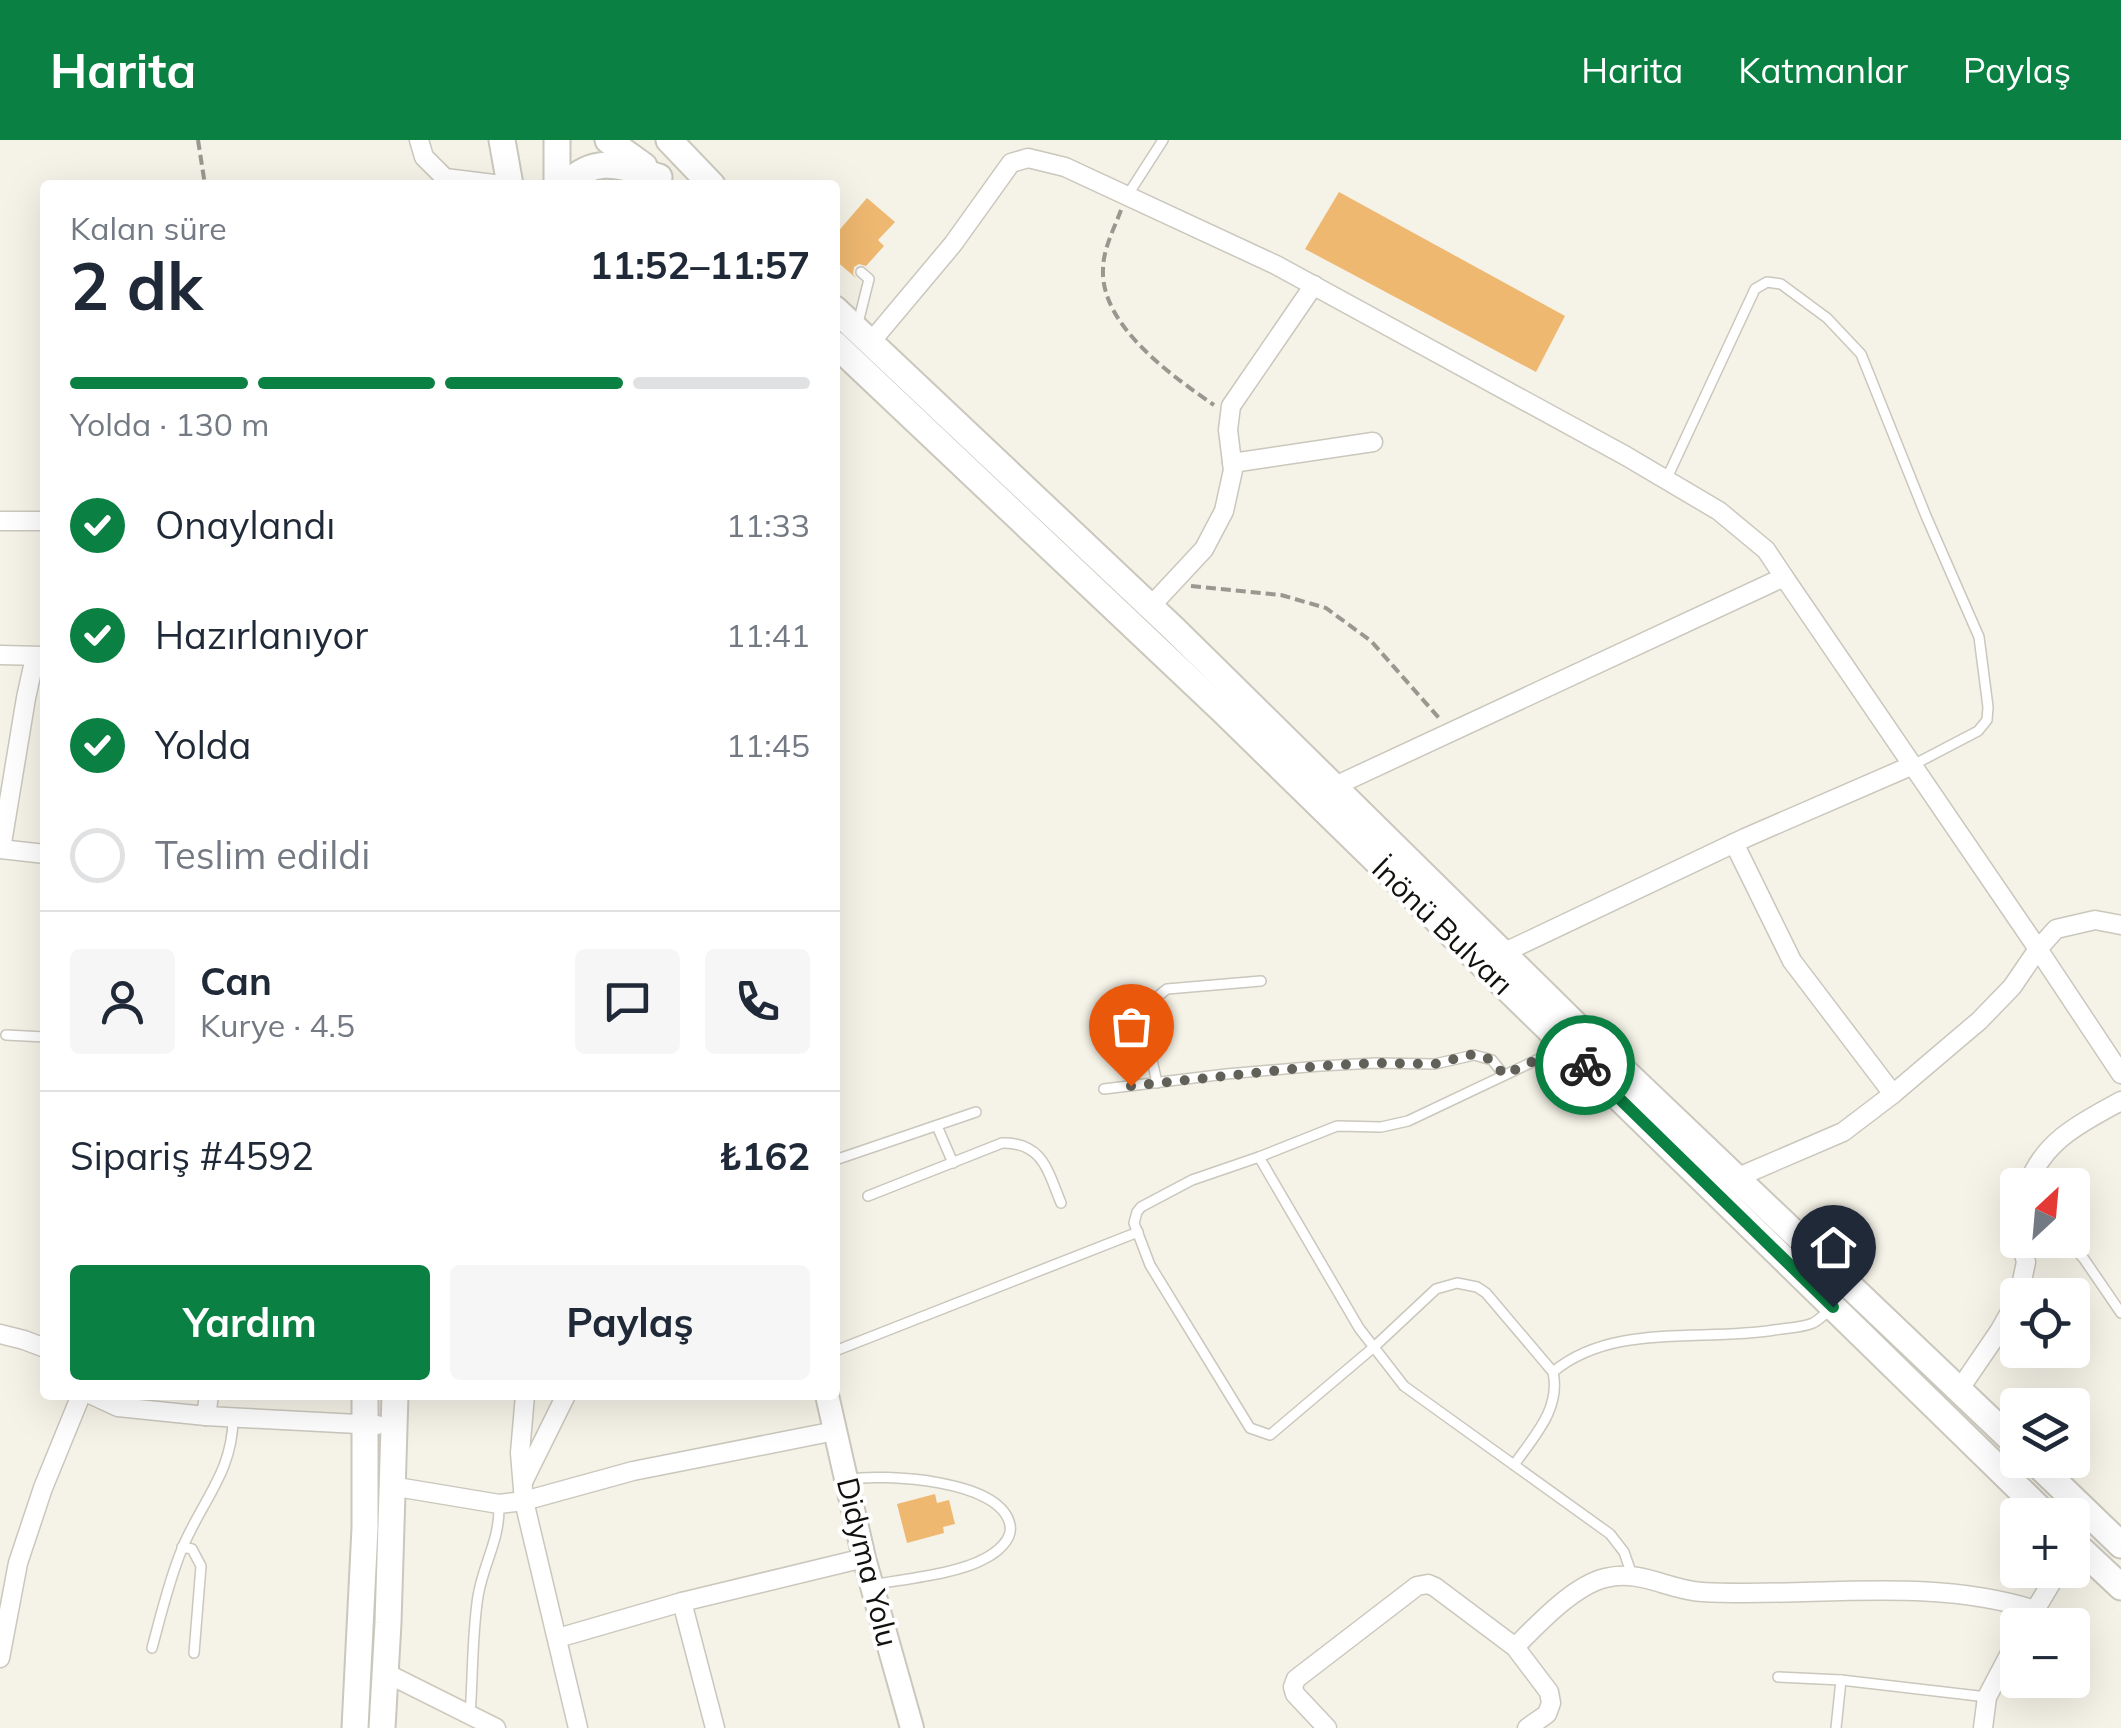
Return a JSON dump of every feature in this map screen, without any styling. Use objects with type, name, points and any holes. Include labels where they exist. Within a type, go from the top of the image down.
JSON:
[{"type":"main road","points":[[502,140],[509,180]]},
{"type":"main road","points":[[557,140],[557,180]]},
{"type":"main road","points":[[608,140],[662,180]]},
{"type":"main road","points":[[669,140],[707,180]]},
{"type":"main road","points":[[570,180],[594,165],[615,164],[660,180]]},
{"type":"main road","name":"İnönü Bulvarı","points":[[840,317],[854,339],[1223,710],[2029,1498]]},
{"type":"main road","name":"İnönü Bulvarı","points":[[854,339],[1150,607],[1736,1178],[2000,1429]]},
{"type":"main road","points":[[354,1728],[365,1528],[365,1400]]},
{"type":"main road","points":[[382,1728],[394,1400]]},
{"type":"main road","points":[[2052,1478],[2121,1545]]},
{"type":"main road","points":[[2090,1527],[2096,1521]]},
{"type":"main road","points":[[2090,1560],[2121,1588]]},
{"type":"street","points":[[420,140],[424,157],[445,178],[461,180]]},
{"type":"street","points":[[854,339],[953,244],[1011,162],[1028,158],[1065,167],[1314,285],[1666,480],[1719,511],[1766,550],[2121,1074]]},
{"type":"street","points":[[1150,607],[1204,549],[1224,510],[1233,470],[1228,430],[1231,406],[1314,285]]},
{"type":"street","points":[[1232,463],[1373,442]]},
{"type":"street","points":[[0,521],[40,522]]},
{"type":"street","points":[[1334,786],[1784,577]]},
{"type":"street","points":[[0,655],[40,656],[26,698],[1,849],[40,853]]},
{"type":"street","points":[[1503,952],[1734,843],[1913,765]]},
{"type":"street","points":[[1734,843],[1792,961],[1893,1094]]},
{"type":"street","points":[[1736,1178],[1843,1132],[1893,1094],[1980,1021],[2012,987],[2056,929],[2095,920],[2121,925]]},
{"type":"street","points":[[2033,1168],[2054,1143],[2121,1101]]},
{"type":"street","points":[[1959,1390],[2000,1330]]},
{"type":"street","points":[[0,1334],[40,1346]]},
{"type":"street","points":[[0,1658],[24,1544],[79,1400]]},
{"type":"street","points":[[103,1400],[118,1407],[206,1416],[392,1424]]},
{"type":"street","points":[[206,1416],[208,1400]]},
{"type":"street","points":[[525,1400],[520,1453],[524,1501],[578,1728]]},
{"type":"street","points":[[524,1481],[564,1400]]},
{"type":"street","name":"Didyma Yolu","points":[[828,1400],[864,1558],[912,1728]]},
{"type":"street","points":[[391,1486],[499,1504],[524,1501],[633,1470],[835,1432]]},
{"type":"street","points":[[558,1638],[682,1602],[864,1558]]},
{"type":"street","points":[[1516,1647],[1592,1583],[1632,1575],[1698,1592],[1945,1593],[2012,1602],[2019,1608]]},
{"type":"street","points":[[1327,1728],[1295,1694],[1294,1683],[1416,1586],[1428,1584],[1516,1647],[1551,1698],[1547,1714],[1526,1728]]},
{"type":"street","points":[[682,1602],[715,1728]]},
{"type":"street","points":[[1984,1728],[1987,1697],[2000,1672]]},
{"type":"street","points":[[386,1674],[496,1728]]},
{"type":"lane","points":[[1127,196],[1164,140]]},
{"type":"lane","points":[[854,339],[869,279],[861,272]]},
{"type":"lane","points":[[1666,480],[1755,289],[1768,282],[1782,284],[1845,335],[1861,354],[1883,405],[1979,637],[1984,658],[1989,714],[1983,726],[1913,765]]},
{"type":"lane","points":[[1157,1083],[1146,1028],[1149,1010],[1159,994],[1167,989],[1261,981]]},
{"type":"lane","points":[[6,1034],[40,1037]]},
{"type":"lane","points":[[1514,1464],[1550,1413],[1555,1394],[1553,1372],[1486,1292],[1467,1284],[1436,1289],[1374,1348],[1270,1435],[1250,1428],[1150,1265],[1135,1217],[1141,1207],[1192,1180],[1337,1126],[1382,1127],[1408,1121],[1566,1046]]},
{"type":"lane","points":[[1104,1090],[1320,1066],[1435,1064],[1474,1054],[1492,1060],[1504,1075]]},
{"type":"lane","points":[[840,1158],[976,1112]]},
{"type":"lane","points":[[937,1126],[953,1163]]},
{"type":"lane","points":[[868,1196],[1002,1143],[1022,1145],[1042,1158],[1062,1203]]},
{"type":"lane","points":[[1259,1157],[1359,1328],[1404,1386],[1610,1534],[1624,1552],[1632,1575]]},
{"type":"lane","points":[[840,1349],[1138,1232]]},
{"type":"lane","points":[[2083,1258],[2121,1313]]},
{"type":"lane","points":[[1553,1372],[1568,1360],[1600,1347],[1654,1336],[1751,1334],[1812,1324],[1833,1307]]},
{"type":"lane","points":[[152,1648],[182,1548],[224,1470],[233,1438],[233,1418]]},
{"type":"lane","points":[[846,1480],[884,1476],[953,1486],[998,1506],[1011,1529],[1003,1545],[980,1562],[872,1585]]},
{"type":"lane","points":[[470,1715],[478,1596],[500,1524],[499,1504]]},
{"type":"lane","points":[[182,1548],[192,1549],[201,1566],[194,1653]]},
{"type":"lane","points":[[1778,1676],[1987,1697]]},
{"type":"lane","points":[[1836,1728],[1841,1680]]},
{"type":"path","points":[[198,140],[204,180]]},
{"type":"path","points":[[1127,196],[1104,258],[1106,297],[1118,319],[1148,353],[1190,388],[1230,413]]},
{"type":"path","points":[[1172,584],[1281,595],[1326,608],[1371,641],[1452,732]]},
{"type":"building","points":[[1339,192],[1565,316],[1536,372],[1305,249]]},
{"type":"building","points":[[867,198],[895,222],[878,240],[884,246],[866,266],[854,267],[856,278],[840,264],[840,229]]},
{"type":"building","points":[[935,1494],[937,1503],[949,1500],[955,1524],[943,1527],[944,1533],[907,1543],[897,1504]]},
{"type":"way so far","points":[[1131,1086],[1320,1066],[1435,1064],[1474,1054],[1492,1060],[1504,1075],[1566,1046],[1585,1065]]},
{"type":"route","points":[[1585,1065],[1833,1307]]}]
